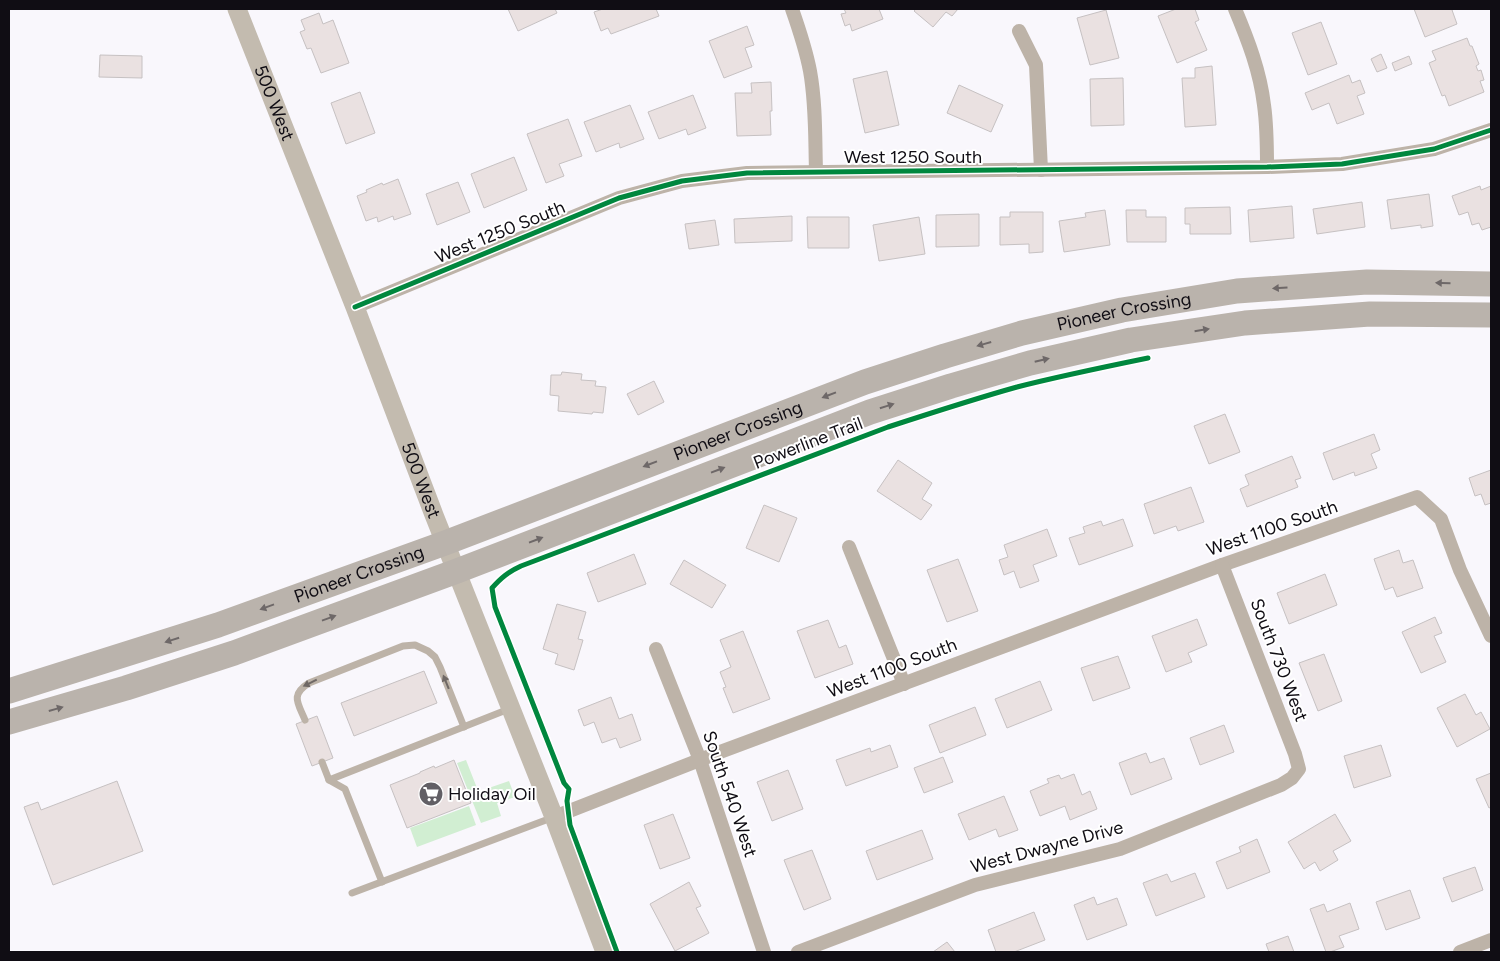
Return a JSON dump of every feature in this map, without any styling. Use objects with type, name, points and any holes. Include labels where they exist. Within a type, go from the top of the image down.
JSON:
[{"type":"highway","name":"Pioneer Crossing","points":[[9,691],[218,625],[445,543],[865,382],[1022,333],[1122,310],[1237,291],[1367,282],[1491,284]]},
{"type":"highway","name":"Pioneer Crossing","points":[[9,722],[126,688],[234,653],[457,571],[870,412],[1030,363],[1131,340],[1244,323],[1370,314],[1491,315]]},
{"type":"street","name":"500 West","points":[[238,9],[445,543],[512,708],[605,952]]},
{"type":"street","points":[[792,9],[806,52],[812,80],[816,171]]},
{"type":"street","points":[[1235,9],[1256,64],[1262,88],[1266,124],[1267,167]]},
{"type":"street","points":[[1019,32],[1036,65],[1041,170]]},
{"type":"street","name":"West 1250 South","points":[[355,307],[619,198],[682,181],[747,173],[816,171],[1267,167],[1342,164],[1434,149],[1491,130]]},
{"type":"street","name":"West 1100 South","points":[[554,817],[700,760],[1222,565],[1417,497],[1441,519],[1460,570],[1491,636]]},
{"type":"street","points":[[849,547],[904,684]]},
{"type":"street","name":"South 730 West","points":[[1222,565],[1295,754],[1299,769]]},
{"type":"street","name":"South 540 West","points":[[656,649],[700,760],[764,952]]},
{"type":"street","name":"West Dwayne Drive","points":[[798,952],[975,885],[1120,849],[1281,785],[1292,778],[1299,769]]},
{"type":"street","points":[[1460,952],[1491,940]]},
{"type":"lane","points":[[305,720],[296,698],[302,687],[403,646],[414,645],[428,651],[435,657],[464,727]]},
{"type":"lane","points":[[329,780],[512,708]]},
{"type":"lane","points":[[322,762],[329,780],[345,789],[382,882]]},
{"type":"lane","name":"West 1100 South","points":[[352,894],[554,817]]},
{"type":"green space","points":[[466,760],[480,791],[509,781],[515,797],[497,803],[501,816],[481,823],[457,763]]},
{"type":"green space","points":[[469,806],[476,825],[417,847],[410,828]]},
{"type":"building","points":[[508,9],[555,9],[557,13],[518,31]]},
{"type":"building","points":[[603,9],[656,9],[659,16],[611,34],[608,28],[601,31],[594,12]]},
{"type":"building","points":[[844,9],[879,9],[883,19],[852,31],[850,24],[845,26],[841,14],[846,13]]},
{"type":"building","points":[[916,9],[958,9],[952,16],[946,12],[933,27],[914,11]]},
{"type":"building","points":[[1176,9],[1195,9],[1199,20],[1195,22],[1207,50],[1177,63],[1158,16]]},
{"type":"building","points":[[1414,9],[1455,9],[1452,10],[1457,24],[1425,37]]},
{"type":"building","points":[[1106,10],[1119,58],[1090,65],[1077,18]]},
{"type":"building","points":[[319,13],[323,24],[333,20],[349,63],[321,73],[311,48],[307,49],[300,32],[305,30],[301,20]]},
{"type":"building","points":[[1321,22],[1337,64],[1308,75],[1292,33]]},
{"type":"building","points":[[747,26],[754,45],[745,48],[752,67],[724,78],[709,41]]},
{"type":"building","points":[[1467,38],[1479,64],[1476,66],[1478,71],[1481,70],[1484,80],[1480,81],[1484,92],[1449,106],[1445,95],[1442,96],[1429,63],[1436,60],[1432,51]]},
{"type":"building","points":[[1381,54],[1387,68],[1377,72],[1371,59]]},
{"type":"building","points":[[100,55],[142,56],[142,78],[99,77]]},
{"type":"building","points":[[1409,56],[1412,64],[1395,71],[1392,63]]},
{"type":"building","points":[[1212,66],[1216,125],[1185,127],[1182,78],[1195,78],[1195,68]]},
{"type":"building","points":[[887,71],[899,125],[865,133],[853,79]]},
{"type":"building","points":[[1349,75],[1352,83],[1360,80],[1365,93],[1357,96],[1364,114],[1337,124],[1329,103],[1312,110],[1305,93]]},
{"type":"building","points":[[1123,78],[1124,125],[1091,126],[1090,79]]},
{"type":"building","points":[[771,82],[771,135],[737,136],[735,93],[752,93],[751,83]]},
{"type":"building","points":[[959,85],[1003,105],[991,132],[947,113]]},
{"type":"building","points":[[360,92],[375,133],[346,144],[331,103]]},
{"type":"building","points":[[693,95],[706,128],[688,135],[686,129],[659,139],[648,112]]},
{"type":"building","points":[[630,105],[644,139],[620,148],[619,143],[596,152],[584,122]]},
{"type":"building","points":[[568,119],[582,156],[559,164],[564,176],[546,183],[527,134]]},
{"type":"building","points":[[514,157],[527,190],[484,208],[471,174]]},
{"type":"building","points":[[398,179],[411,214],[394,220],[393,216],[378,222],[377,217],[366,221],[357,196],[382,183],[383,185]]},
{"type":"building","points":[[458,182],[470,212],[437,225],[426,194]]},
{"type":"building","points":[[1480,186],[1481,190],[1491,186],[1491,227],[1482,230],[1479,223],[1472,225],[1468,212],[1459,215],[1452,196]]},
{"type":"building","points":[[1429,194],[1433,226],[1421,228],[1421,225],[1391,229],[1387,200]]},
{"type":"building","points":[[1362,202],[1365,227],[1317,234],[1313,209]]},
{"type":"building","points":[[1292,206],[1294,238],[1250,242],[1248,210]]},
{"type":"building","points":[[1230,207],[1231,234],[1190,234],[1190,224],[1185,224],[1185,208]]},
{"type":"building","points":[[1105,210],[1110,245],[1064,252],[1059,221],[1086,217],[1085,213]]},
{"type":"building","points":[[1126,210],[1146,210],[1146,217],[1166,217],[1166,242],[1127,242]]},
{"type":"building","points":[[1010,212],[1043,212],[1043,252],[1029,253],[1029,244],[1000,245],[1000,217],[1010,217]]},
{"type":"building","points":[[979,214],[979,246],[936,247],[936,215]]},
{"type":"building","points":[[792,216],[792,241],[735,243],[734,219]]},
{"type":"building","points":[[807,217],[849,217],[849,248],[808,248]]},
{"type":"building","points":[[919,217],[925,254],[879,261],[873,225]]},
{"type":"building","points":[[715,220],[719,245],[689,249],[685,224]]},
{"type":"building","points":[[562,372],[582,374],[581,380],[596,381],[595,386],[606,387],[603,413],[558,411],[559,396],[550,395],[551,375],[561,375]]},
{"type":"building","points":[[654,381],[664,402],[638,415],[627,394]]},
{"type":"building","points":[[1225,414],[1240,452],[1209,464],[1194,426]]},
{"type":"building","points":[[1374,434],[1380,450],[1371,454],[1377,468],[1355,476],[1354,472],[1333,480],[1323,453]]},
{"type":"building","points":[[1292,456],[1301,478],[1295,480],[1298,487],[1247,507],[1240,489],[1249,485],[1245,475]]},
{"type":"building","points":[[898,460],[932,483],[922,499],[932,505],[921,520],[877,491]]},
{"type":"building","points":[[1491,470],[1491,503],[1485,505],[1481,494],[1475,496],[1469,478]]},
{"type":"building","points":[[1191,487],[1204,522],[1178,531],[1176,526],[1154,534],[1144,504]]},
{"type":"building","points":[[764,505],[797,518],[779,562],[746,548]]},
{"type":"building","points":[[1123,519],[1133,546],[1079,565],[1069,538],[1085,533],[1083,527],[1101,521],[1103,526]]},
{"type":"building","points":[[1047,529],[1057,556],[1033,565],[1039,581],[1020,588],[1014,571],[1004,575],[999,560],[1008,557],[1004,545]]},
{"type":"building","points":[[1399,550],[1403,563],[1413,560],[1423,588],[1397,597],[1393,587],[1385,590],[1374,559]]},
{"type":"building","points":[[634,554],[646,584],[598,602],[587,573]]},
{"type":"building","points":[[958,559],[978,611],[947,622],[927,570]]},
{"type":"building","points":[[684,560],[726,585],[712,608],[670,584]]},
{"type":"building","points":[[1325,574],[1337,605],[1289,624],[1277,593]]},
{"type":"building","points":[[557,604],[586,612],[578,639],[583,640],[574,670],[555,664],[558,654],[543,649]]},
{"type":"building","points":[[1435,617],[1442,633],[1434,636],[1446,662],[1421,673],[1402,632]]},
{"type":"building","points":[[1197,619],[1207,645],[1188,653],[1192,662],[1166,672],[1152,636]]},
{"type":"building","points":[[828,620],[839,648],[846,645],[853,664],[815,678],[797,631]]},
{"type":"building","points":[[743,631],[770,699],[733,713],[723,688],[726,687],[720,672],[731,667],[720,640]]},
{"type":"building","points":[[1324,654],[1342,701],[1318,711],[1299,663]]},
{"type":"building","points":[[1118,656],[1130,688],[1093,701],[1081,668]]},
{"type":"building","points":[[424,671],[437,703],[354,736],[341,703]]},
{"type":"building","points":[[1040,681],[1052,710],[1007,728],[995,699]]},
{"type":"building","points":[[1465,694],[1476,715],[1481,712],[1490,729],[1457,747],[1437,708]]},
{"type":"building","points":[[611,697],[619,719],[632,714],[641,740],[620,748],[616,738],[602,743],[594,722],[584,726],[578,710]]},
{"type":"building","points":[[975,707],[986,735],[940,753],[929,725]]},
{"type":"building","points":[[317,716],[333,758],[312,766],[296,724]]},
{"type":"building","points":[[1224,725],[1234,752],[1200,765],[1190,738]]},
{"type":"building","points":[[890,745],[898,767],[846,786],[836,760],[870,748],[871,752]]},
{"type":"building","points":[[1381,745],[1391,776],[1354,788],[1344,756]]},
{"type":"building","points":[[1146,753],[1150,763],[1164,758],[1172,779],[1131,795],[1119,763]]},
{"type":"building","points":[[943,757],[953,782],[924,793],[914,768]]},
{"type":"building","name":"Holiday Oil","points":[[454,760],[471,803],[407,828],[390,785],[434,766],[435,768]]},
{"type":"building","points":[[788,770],[803,809],[772,821],[757,782]]},
{"type":"building","points":[[1491,773],[1491,807],[1489,808],[1476,779]]},
{"type":"building","points":[[1074,774],[1082,795],[1090,791],[1097,809],[1070,820],[1065,806],[1040,816],[1030,791],[1049,783],[1047,779],[1059,775],[1061,779]]},
{"type":"building","points":[[117,781],[143,851],[53,885],[24,807],[38,802],[41,810]]},
{"type":"building","points":[[1004,796],[1018,830],[999,837],[996,829],[969,840],[958,814]]},
{"type":"building","points":[[673,814],[690,858],[660,869],[644,825]]},
{"type":"building","points":[[1335,814],[1351,841],[1333,851],[1338,860],[1320,871],[1315,862],[1304,869],[1288,842]]},
{"type":"building","points":[[922,830],[933,859],[877,880],[866,851]]},
{"type":"building","points":[[1257,839],[1270,872],[1227,889],[1216,862],[1241,852],[1239,847]]},
{"type":"building","points":[[812,850],[831,899],[804,910],[784,860]]},
{"type":"building","points":[[1475,867],[1483,890],[1452,902],[1443,878]]},
{"type":"building","points":[[1195,873],[1205,897],[1156,916],[1143,883],[1167,874],[1171,882]]},
{"type":"building","points":[[689,882],[701,906],[696,908],[709,933],[675,951],[650,904]]},
{"type":"building","points":[[1410,890],[1420,918],[1386,930],[1376,902]]},
{"type":"building","points":[[1094,897],[1097,905],[1117,898],[1127,925],[1087,940],[1074,905]]},
{"type":"building","points":[[1350,903],[1359,929],[1339,936],[1344,947],[1326,952],[1310,909],[1324,904],[1327,912]]},
{"type":"building","points":[[1034,912],[1045,940],[1014,952],[996,952],[988,930]]},
{"type":"building","points":[[1288,936],[1294,952],[1269,952],[1266,944]]},
{"type":"building","points":[[947,942],[955,952],[933,952]]},
{"type":"cycle path","points":[[355,307],[619,198],[682,181],[747,173],[1267,167],[1342,164],[1434,149],[1491,130]]},
{"type":"cycle path","name":"Powerline Trail","points":[[617,952],[570,825],[567,801],[569,789],[564,783],[495,607],[492,588],[498,581],[521,566],[888,427],[1017,387],[1148,358]]},
{"type":"place","name":"Holiday Oil","points":[[431,794]]}]
